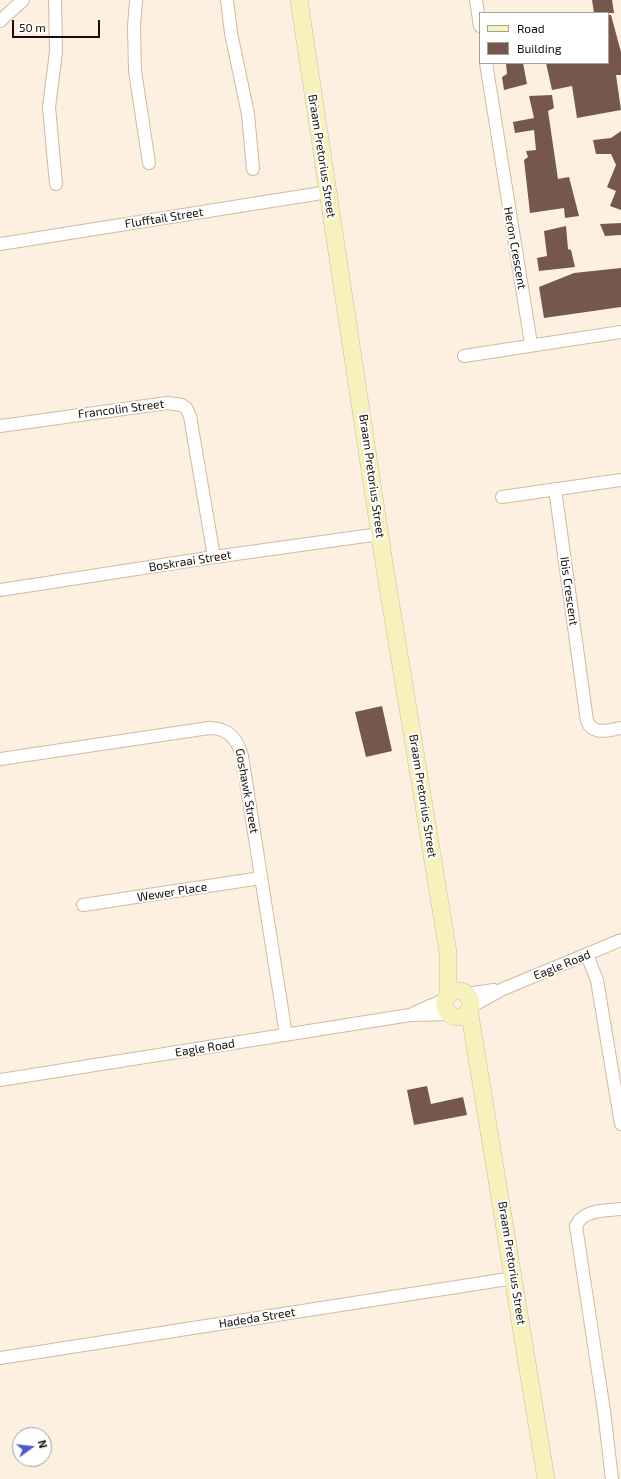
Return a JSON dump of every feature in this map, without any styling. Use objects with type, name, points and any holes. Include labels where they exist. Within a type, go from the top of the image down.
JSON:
[{"type":"street","points":[[0,21],[23,0]]},
{"type":"street","points":[[54,0],[56,52],[49,107],[56,184]]},
{"type":"street","points":[[136,0],[134,27],[135,71],[150,163]]},
{"type":"street","points":[[227,0],[231,33],[248,114],[253,169]]},
{"type":"street","name":"Braam Pretorius Street","points":[[299,0],[363,413],[380,534],[448,952],[458,1003],[475,1048],[486,1105],[546,1479]]},
{"type":"street","points":[[476,0],[479,20]]},
{"type":"street","name":"Heron Crescent","points":[[486,64],[532,344]]},
{"type":"street","name":"Flufftail Street","points":[[0,244],[328,192]]},
{"type":"street","points":[[464,356],[532,344],[621,332]]},
{"type":"street","name":"Francolin Street","points":[[0,426],[167,403],[182,405],[188,411],[194,433],[214,557]]},
{"type":"street","points":[[502,498],[621,480]]},
{"type":"street","name":"Ibis Crescent","points":[[555,489],[588,721],[591,728],[596,731],[621,728]]},
{"type":"street","name":"Boskraai Street","points":[[0,590],[214,557],[380,534]]},
{"type":"street","name":"Goshawk Street","points":[[0,759],[209,728],[220,729],[235,738],[242,756],[286,1035]]},
{"type":"street","name":"Wewer Place","points":[[82,905],[261,878]]},
{"type":"street","name":"Eagle Road","points":[[0,1080],[410,1015],[458,1003],[503,989],[621,940]]},
{"type":"street","points":[[587,955],[597,980],[621,1124]]},
{"type":"street","points":[[612,1479],[604,1410],[576,1226],[578,1220],[588,1214],[621,1209]]},
{"type":"street","name":"Hadeda Street","points":[[0,1358],[514,1278]]},
{"type":"building","points":[[592,0],[612,0],[614,13],[594,12]]},
{"type":"building","points":[[609,15],[611,15],[621,52],[621,75],[616,75],[621,110],[577,118],[572,86],[552,90],[546,64],[609,64]]},
{"type":"building","points":[[506,64],[523,64],[527,84],[504,90],[502,77],[507,74]]},
{"type":"building","points":[[552,95],[554,108],[548,111],[558,179],[569,177],[579,216],[565,218],[564,208],[530,213],[524,160],[528,157],[526,151],[536,150],[534,130],[515,133],[513,122],[534,118],[529,96]]},
{"type":"building","points":[[621,131],[621,210],[610,206],[616,191],[607,187],[616,165],[611,154],[596,154],[593,140],[611,138]]},
{"type":"building","points":[[621,223],[621,235],[605,236],[600,224]]},
{"type":"building","points":[[566,226],[568,249],[571,250],[575,267],[539,271],[537,258],[547,256],[544,231]]},
{"type":"building","points":[[621,268],[621,307],[544,318],[539,287],[574,273]]},
{"type":"building","points":[[382,706],[392,751],[366,757],[355,712]]},
{"type":"building","points":[[427,1086],[431,1104],[463,1097],[467,1115],[414,1125],[407,1090]]}]
